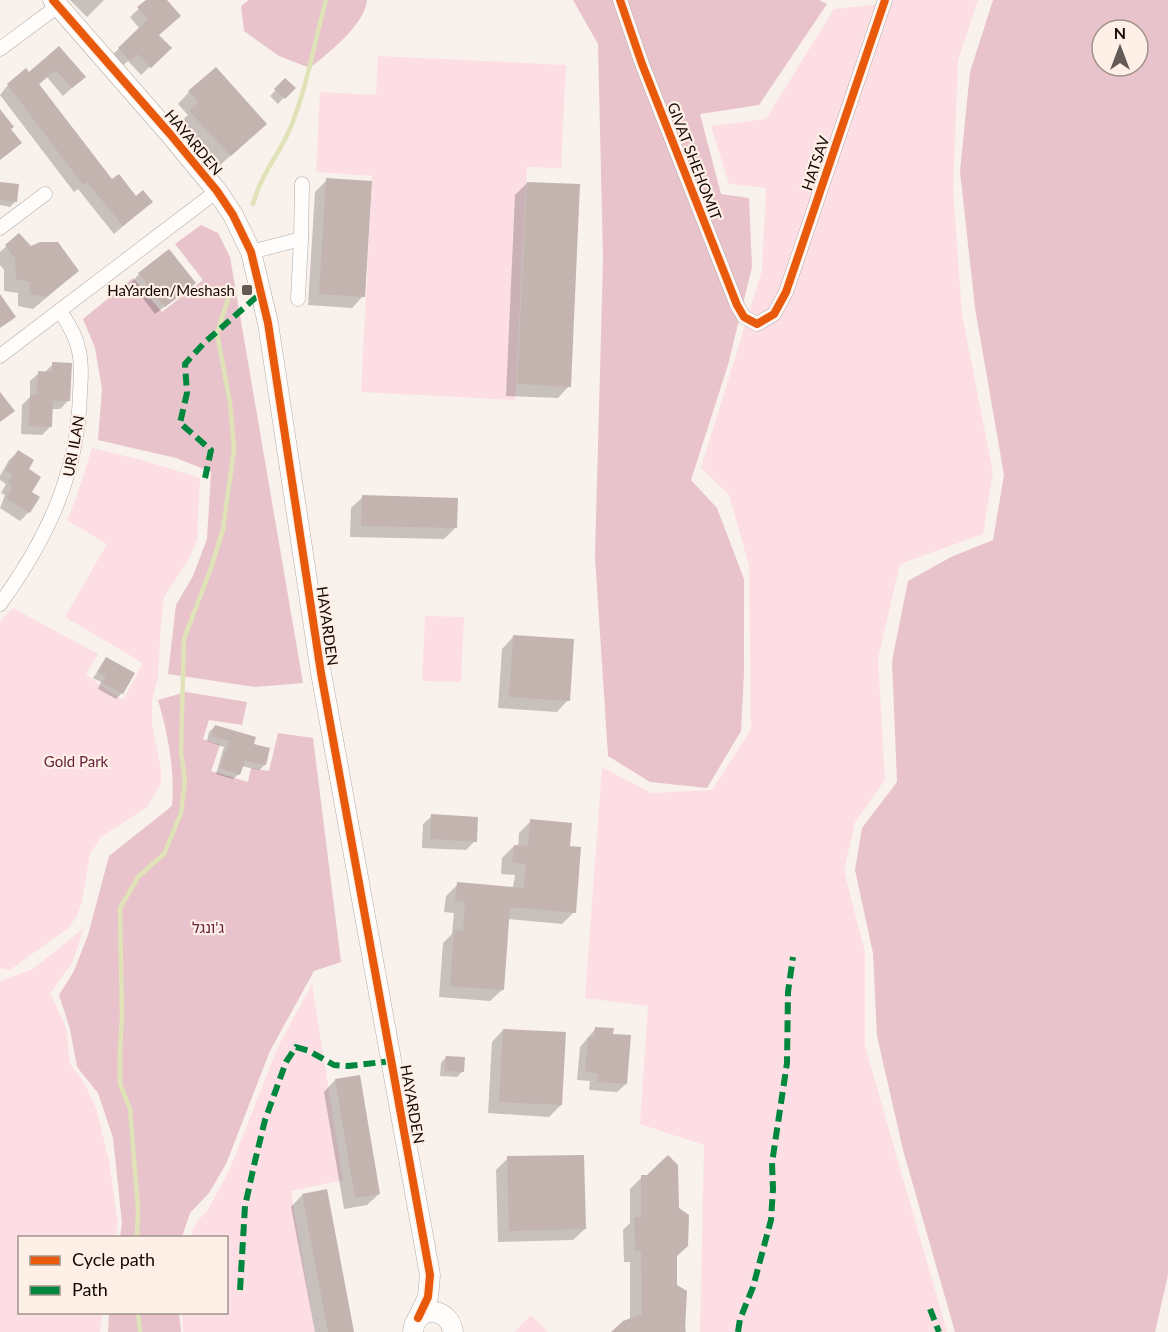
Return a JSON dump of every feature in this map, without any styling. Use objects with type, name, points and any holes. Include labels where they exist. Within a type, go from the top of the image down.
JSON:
[{"type":"street","name":"GIVAT SHEHOMIT","points":[[620,0],[642,63],[737,305],[744,318],[757,324]]},
{"type":"street","name":"HATSAV","points":[[757,324],[774,314],[786,292],[885,0]]},
{"type":"street","points":[[0,49],[55,3]]},
{"type":"street","name":"HAYARDEN","points":[[55,3],[217,191],[251,252],[268,323],[322,679],[430,1275],[451,1325]]},
{"type":"street","points":[[298,299],[302,184]]},
{"type":"street","points":[[0,356],[217,191]]},
{"type":"street","points":[[0,228],[45,194]]},
{"type":"street","points":[[251,252],[301,239]]},
{"type":"street","name":"URI ILAN","points":[[0,604],[26,568],[48,527],[66,484],[75,450],[81,368],[78,348],[71,328],[60,311]]},
{"type":"street","name":"HAYARDEN","points":[[413,1328],[428,1297],[430,1275]]},
{"type":"street","points":[[413,1328],[431,1311],[443,1314],[451,1325]]},
{"type":"green space","points":[[249,0],[367,0],[365,9],[353,29],[310,68],[279,56],[244,31],[241,6]]},
{"type":"green space","points":[[573,0],[819,0],[827,4],[759,105],[700,114],[721,194],[749,198],[752,267],[728,365],[691,480],[717,508],[744,579],[744,673],[741,731],[707,788],[650,782],[608,756],[595,557],[603,259],[598,44]]},
{"type":"green space","points":[[893,0],[978,0],[958,61],[953,189],[962,315],[993,472],[983,534],[900,564],[878,658],[885,780],[855,822],[844,871],[865,952],[865,1046],[947,1332],[700,1332],[704,1145],[640,1124],[648,1006],[585,998],[602,767],[651,793],[712,790],[751,729],[749,565],[729,495],[701,468],[762,270],[766,188],[729,184],[711,126],[766,119],[834,9],[892,3]]},
{"type":"green space","points":[[993,0],[1168,0],[1168,1275],[1155,1332],[955,1332],[903,1150],[877,1036],[873,953],[855,870],[862,828],[897,782],[892,661],[908,581],[951,557],[993,540],[1004,475],[975,308],[960,171],[970,72]]},
{"type":"green space","points":[[378,56],[566,65],[561,168],[527,167],[515,400],[361,392],[372,176],[316,172],[320,92],[376,95]]},
{"type":"green space","points":[[201,225],[218,233],[230,257],[303,683],[255,687],[168,674],[176,605],[193,576],[207,539],[211,472],[176,458],[98,440],[102,389],[95,348],[83,319],[133,278],[162,312],[203,280],[175,244]]},
{"type":"green space","name":"Gold Park","points":[[92,448],[142,460],[200,478],[197,540],[189,558],[164,597],[158,678],[152,699],[152,724],[161,770],[161,784],[147,807],[101,837],[90,854],[82,901],[77,916],[68,928],[10,970],[0,968],[0,621],[13,608],[98,654],[86,675],[123,700],[143,663],[65,617],[107,544],[67,520]]},
{"type":"green space","points":[[425,616],[464,617],[461,682],[422,681]]},
{"type":"green space","name":"ג'ונגל","points":[[186,692],[247,702],[242,725],[209,720],[203,739],[220,745],[211,771],[248,782],[251,768],[269,771],[278,733],[313,738],[341,962],[314,971],[270,1051],[226,1164],[209,1193],[190,1213],[182,1236],[120,1236],[122,1223],[113,1138],[98,1093],[77,1067],[70,1029],[59,995],[74,971],[88,935],[109,856],[172,806],[170,753],[158,700]]},
{"type":"green space","points":[[84,928],[72,963],[50,993],[66,1027],[70,1064],[83,1081],[96,1108],[109,1161],[118,1224],[115,1236],[18,1236],[18,1314],[102,1314],[100,1332],[0,1332],[0,981],[33,969]]},
{"type":"green space","points":[[312,984],[343,1180],[291,1191],[315,1332],[183,1332],[182,1314],[228,1314],[228,1236],[190,1236],[195,1224],[207,1211],[229,1171],[278,1047]]},
{"type":"green space","points":[[109,1314],[179,1314],[181,1332],[108,1332]]},
{"type":"green space","points":[[531,1315],[548,1332],[514,1332]]},
{"type":"building","points":[[146,0],[167,0],[181,16],[159,35],[172,48],[151,68],[137,54],[130,61],[118,48],[148,19],[137,7]]},
{"type":"building","points":[[59,46],[86,77],[72,88],[56,70],[39,84],[112,179],[119,174],[136,196],[143,190],[153,202],[123,226],[87,182],[83,185],[7,84],[26,68],[29,72]]},
{"type":"building","points":[[216,67],[267,124],[231,156],[189,111],[199,102],[188,91]]},
{"type":"building","points":[[285,78],[296,88],[285,99],[274,89]]},
{"type":"building","points":[[0,109],[14,127],[11,129],[22,143],[0,160]]},
{"type":"building","points":[[326,178],[372,181],[365,297],[319,294]]},
{"type":"building","points":[[0,182],[19,184],[17,202],[0,200]]},
{"type":"building","points":[[527,182],[580,184],[571,387],[517,384]]},
{"type":"building","points":[[19,233],[31,246],[40,242],[58,242],[79,271],[46,297],[30,294],[30,282],[16,279],[15,258],[5,245]]},
{"type":"building","points":[[169,249],[196,283],[165,307],[138,273]]},
{"type":"building","points":[[0,294],[16,317],[0,328]]},
{"type":"building","points":[[52,362],[72,363],[70,401],[53,401],[52,427],[29,426],[30,395],[37,395],[38,371],[52,372]]},
{"type":"building","points":[[0,392],[15,411],[0,422]]},
{"type":"building","points":[[18,450],[34,460],[29,469],[41,477],[32,492],[40,497],[30,513],[6,498],[13,486],[8,483],[13,475],[5,470]]},
{"type":"building","points":[[362,495],[458,498],[457,528],[361,526]]},
{"type":"building","points":[[513,635],[574,639],[570,701],[509,697]]},
{"type":"building","points":[[106,657],[135,673],[123,694],[102,683],[106,676],[97,672]]},
{"type":"building","points":[[215,725],[256,737],[254,744],[270,748],[266,765],[245,761],[240,775],[220,768],[229,741],[211,736]]},
{"type":"building","points":[[431,814],[478,817],[477,842],[430,839]]},
{"type":"building","points":[[530,819],[572,823],[570,846],[581,847],[576,913],[510,907],[504,990],[450,986],[454,930],[463,931],[465,902],[455,901],[457,882],[524,888],[526,864],[512,863],[514,845],[528,846]]},
{"type":"building","points":[[595,1027],[614,1028],[613,1034],[631,1035],[627,1084],[597,1082],[598,1073],[585,1072],[588,1037],[594,1037]]},
{"type":"building","points":[[503,1029],[566,1032],[562,1105],[499,1102]]},
{"type":"building","points":[[446,1056],[465,1057],[464,1072],[445,1071]]},
{"type":"building","points":[[360,1075],[380,1194],[355,1198],[335,1079]]},
{"type":"building","points":[[584,1155],[586,1229],[509,1231],[507,1156]]},
{"type":"building","points":[[668,1155],[678,1165],[679,1208],[689,1215],[688,1246],[677,1256],[677,1285],[687,1291],[685,1332],[611,1332],[623,1321],[642,1314],[641,1251],[635,1251],[634,1217],[641,1217],[641,1175],[647,1175]]},
{"type":"building","points":[[327,1189],[354,1332],[328,1332],[302,1194]]},
{"type":"waterway","points":[[253,204],[260,183],[285,139],[296,113],[326,0]]},
{"type":"waterway","points":[[137,1236],[138,1208],[130,1109],[120,1084],[122,1018],[120,908],[139,876],[164,854],[181,813],[185,780],[181,752],[184,639],[223,529],[234,449],[230,403],[217,333],[230,293]]},
{"type":"waterway","points":[[138,1314],[140,1332]]},
{"type":"marked path","points":[[205,478],[211,450],[180,423],[187,393],[185,364],[204,343],[262,292]]},
{"type":"marked path","points":[[738,1332],[771,1220],[772,1163],[787,1063],[788,992],[793,957]]},
{"type":"marked path","points":[[240,1290],[245,1206],[265,1120],[286,1062],[296,1047],[309,1051],[334,1065],[348,1066],[392,1061]]},
{"type":"marked path","points":[[930,1309],[939,1332]]},
{"type":"cycle path","points":[[53,0],[217,191],[233,215],[251,252],[268,323],[321,673],[430,1275],[428,1297],[418,1318]]},
{"type":"cycle path","points":[[620,0],[642,64],[737,305],[744,317],[757,324],[774,314],[786,292],[885,0]]},
{"type":"place","name":"HaYarden/Meshash","points":[[247,290]]}]
